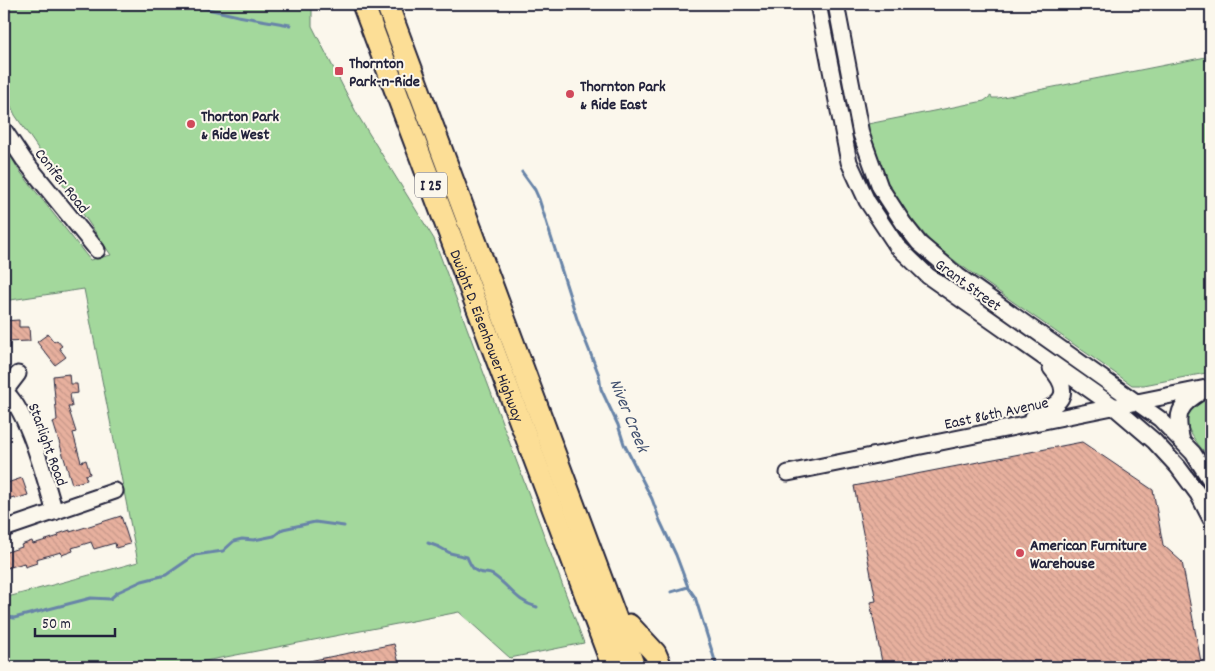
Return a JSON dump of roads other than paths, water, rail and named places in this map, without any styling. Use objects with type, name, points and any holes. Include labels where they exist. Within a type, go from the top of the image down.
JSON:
[{"type":"highway","name":"Dwight D. Eisenhower Highway","points":[[363,4],[612,667]]},
{"type":"highway","points":[[387,4],[634,667]]},
{"type":"highway","name":"Dwight D. Eisenhower Highway","points":[[400,4],[646,667]]},
{"type":"highway","points":[[592,614],[607,667]]},
{"type":"highway","points":[[629,625],[655,653],[661,667]]},
{"type":"street","name":"Grant Street","points":[[818,4],[849,162],[875,215],[897,246],[928,276],[1112,406],[1154,441],[1178,467],[1198,494],[1211,519]]},
{"type":"street","name":"Grant Street","points":[[836,4],[861,134],[880,187],[904,224],[919,243],[958,276],[1160,419],[1183,442],[1211,480]]},
{"type":"street","name":"Conifer Road","points":[[4,130],[24,160],[97,250]]},
{"type":"street","points":[[1011,427],[1055,405],[1064,392],[1060,378],[1041,357]]},
{"type":"street","name":"Starlight Road","points":[[18,374],[4,391],[13,400],[23,416],[55,512]]},
{"type":"street","points":[[1183,442],[1178,420],[1179,412],[1186,402],[1211,387]]},
{"type":"street","name":"East 86th Avenue","points":[[788,473],[1134,401],[1211,387]]},
{"type":"street","points":[[4,529],[115,491]]},
{"type":"waterway","name":"Niver Creek","points":[[186,4],[290,25]]},
{"type":"waterway","name":"Niver Creek","points":[[522,172],[539,199],[578,322],[599,375],[601,389],[618,425],[624,444],[652,499],[688,587],[695,597],[717,667]]},
{"type":"waterway","points":[[4,616],[14,618],[91,598],[110,599],[118,592],[142,581],[166,575],[195,555],[223,551],[234,541],[274,536],[283,529],[315,522],[344,526]]},
{"type":"waterway","points":[[428,543],[450,553],[467,557],[475,570],[493,575],[523,601],[537,607]]},
{"type":"waterway","points":[[671,592],[688,587]]},
{"type":"place","name":"Thornton Park-n-Ride","points":[[339,71]]},
{"type":"place","name":"Thornton Park & Ride East","points":[[570,94]]},
{"type":"place","name":"Thorton Park & Ride West","points":[[191,124]]},
{"type":"place","name":"American Furniture Warehouse","points":[[1020,553]]}]
